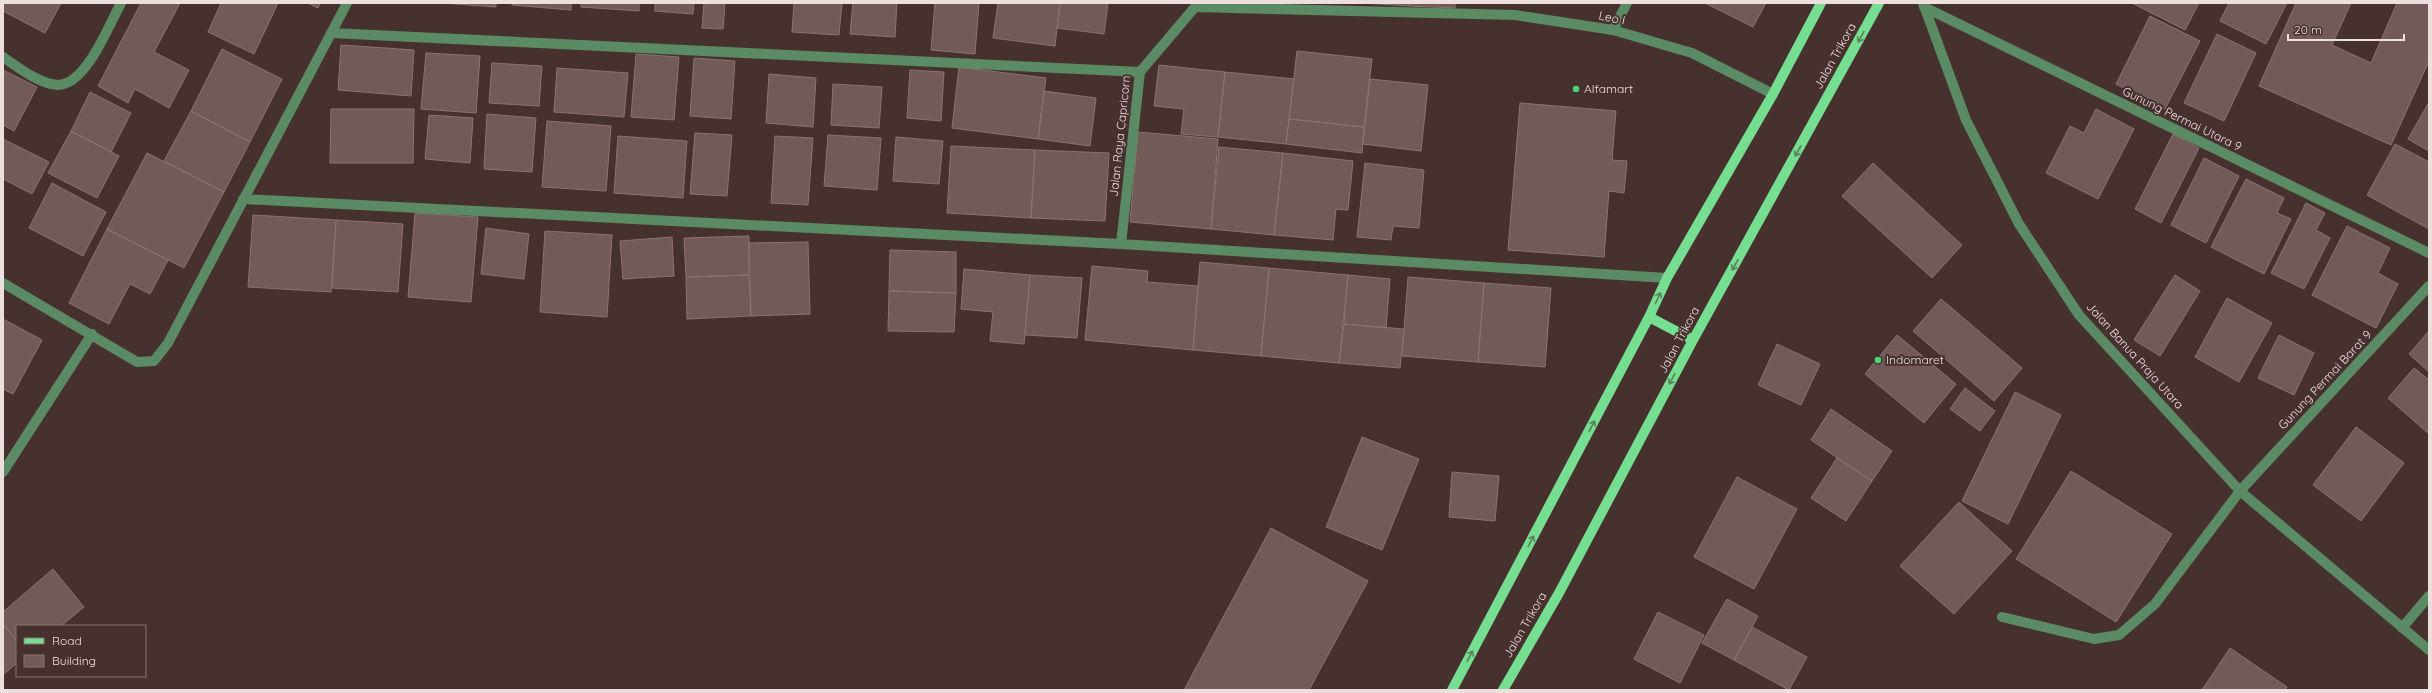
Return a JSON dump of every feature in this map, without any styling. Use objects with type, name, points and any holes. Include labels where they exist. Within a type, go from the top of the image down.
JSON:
[{"type":"main road","points":[[1452,690],[1649,316],[1667,278],[1773,94],[1822,3]]},
{"type":"main road","name":"Jalan Trikora","points":[[1503,690],[1562,586],[1693,340],[1879,3]]},
{"type":"main road","points":[[1649,316],[1693,340]]},
{"type":"street","points":[[3,57],[40,80],[57,85],[71,82],[83,72],[121,3]]},
{"type":"street","points":[[3,284],[92,334],[137,362],[154,361],[168,343],[347,3]]},
{"type":"street","points":[[1613,30],[1627,3]]},
{"type":"street","name":"Leo I","points":[[1195,5],[1515,15],[1613,30],[1692,53],[1773,94]]},
{"type":"street","name":"Jalan Raya Capricorn","points":[[1121,244],[1140,72],[1195,5]]},
{"type":"street","name":"Gunung Permai Utara 9","points":[[1923,5],[2429,253]]},
{"type":"street","name":"Jalan Banua Praja Utara","points":[[1923,5],[1966,120],[2019,224],[2079,315],[2240,491],[2429,650]]},
{"type":"street","points":[[331,33],[1140,72]]},
{"type":"street","points":[[243,199],[1121,244],[1667,278]]},
{"type":"street","name":"Gunung Permai Barat 9","points":[[2002,617],[2094,639],[2119,635],[2155,604],[2240,491],[2429,286]]},
{"type":"street","points":[[3,472],[92,334]]},
{"type":"street","points":[[2402,628],[2429,596]]},
{"type":"building","points":[[3,3],[61,3],[45,33],[3,11]]},
{"type":"building","points":[[141,3],[180,3],[154,52],[189,70],[169,108],[135,89],[128,103],[98,86]]},
{"type":"building","points":[[221,3],[278,3],[254,54],[208,32]]},
{"type":"building","points":[[308,3],[320,3],[318,8]]},
{"type":"building","points":[[442,3],[496,3],[496,7]]},
{"type":"building","points":[[512,3],[571,3],[571,10],[512,5]]},
{"type":"building","points":[[581,3],[639,3],[639,11],[581,7]]},
{"type":"building","points":[[655,3],[694,3],[693,14],[655,11]]},
{"type":"building","points":[[704,3],[725,3],[723,29],[702,28]]},
{"type":"building","points":[[794,3],[842,3],[839,35],[792,32]]},
{"type":"building","points":[[853,3],[897,3],[895,37],[850,34]]},
{"type":"building","points":[[935,3],[979,3],[975,54],[931,50]]},
{"type":"building","points":[[998,3],[1060,3],[1055,46],[993,38]]},
{"type":"building","points":[[1060,3],[1108,3],[1104,34],[1057,28]]},
{"type":"building","points":[[1362,3],[1409,3],[1409,6]]},
{"type":"building","points":[[1409,3],[1455,3],[1455,8],[1409,6]]},
{"type":"building","points":[[1705,3],[1766,3],[1753,27]]},
{"type":"building","points":[[2132,3],[2199,3],[2185,30]]},
{"type":"building","points":[[2229,3],[2287,3],[2266,44],[2220,21]]},
{"type":"building","points":[[2296,3],[2351,3],[2332,45],[2371,63],[2397,3],[2429,3],[2429,61],[2391,145],[2259,86]]},
{"type":"building","points":[[2150,16],[2200,41],[2165,109],[2116,84]]},
{"type":"building","points":[[2217,34],[2256,53],[2224,121],[2184,103]]},
{"type":"building","points":[[341,45],[414,50],[411,96],[338,90]]},
{"type":"building","points":[[222,49],[282,79],[250,142],[191,111]]},
{"type":"building","points":[[1297,51],[1372,59],[1364,127],[1289,119]]},
{"type":"building","points":[[426,53],[480,56],[476,113],[421,109]]},
{"type":"building","points":[[636,54],[679,57],[674,120],[631,117]]},
{"type":"building","points":[[694,58],[735,61],[731,119],[690,116]]},
{"type":"building","points":[[492,63],[542,66],[539,106],[489,103]]},
{"type":"building","points":[[1159,65],[1225,72],[1218,137],[1181,134],[1184,109],[1154,106]]},
{"type":"building","points":[[959,67],[1046,78],[1038,139],[952,128]]},
{"type":"building","points":[[557,68],[628,73],[624,117],[554,112]]},
{"type":"building","points":[[3,70],[37,87],[14,131],[3,125]]},
{"type":"building","points":[[910,70],[944,72],[941,121],[907,118]]},
{"type":"building","points":[[1225,72],[1294,79],[1286,144],[1218,137]]},
{"type":"building","points":[[769,74],[816,78],[813,127],[766,123]]},
{"type":"building","points":[[1370,79],[1428,85],[1421,151],[1363,144]]},
{"type":"building","points":[[833,84],[882,87],[879,128],[831,125]]},
{"type":"building","points":[[1044,91],[1096,98],[1090,146],[1038,139]]},
{"type":"building","points":[[90,92],[131,113],[111,152],[71,131]]},
{"type":"building","points":[[2429,102],[2429,151],[2408,139]]},
{"type":"building","points":[[1520,103],[1616,111],[1612,160],[1627,161],[1624,193],[1609,191],[1604,257],[1508,250]]},
{"type":"building","points":[[331,109],[414,109],[413,163],[330,163]]},
{"type":"building","points":[[2096,109],[2134,129],[2098,199],[2046,173],[2070,126],[2084,133]]},
{"type":"building","points":[[191,111],[250,142],[224,192],[164,161]]},
{"type":"building","points":[[487,114],[536,118],[532,172],[484,169]]},
{"type":"building","points":[[429,115],[473,118],[470,163],[425,159]]},
{"type":"building","points":[[1289,119],[1364,127],[1362,153],[1286,144]]},
{"type":"building","points":[[547,121],[611,126],[606,191],[542,187]]},
{"type":"building","points":[[71,131],[119,156],[97,198],[48,173]]},
{"type":"building","points":[[1138,132],[1218,139],[1211,229],[1130,222]]},
{"type":"building","points":[[695,133],[732,135],[727,196],[690,194]]},
{"type":"building","points":[[2173,134],[2199,148],[2161,223],[2135,209]]},
{"type":"building","points":[[828,135],[881,138],[877,190],[824,186]]},
{"type":"building","points":[[618,136],[687,141],[683,198],[614,193]]},
{"type":"building","points":[[775,136],[813,138],[808,205],[771,203]]},
{"type":"building","points":[[896,137],[943,141],[939,184],[893,181]]},
{"type":"building","points":[[3,139],[49,162],[32,194],[3,179]]},
{"type":"building","points":[[2395,144],[2429,162],[2429,229],[2367,195]]},
{"type":"building","points":[[951,146],[1035,150],[1031,218],[947,213]]},
{"type":"building","points":[[1219,147],[1283,153],[1274,235],[1211,229]]},
{"type":"building","points":[[1035,150],[1109,153],[1105,221],[1031,218]]},
{"type":"building","points":[[147,153],[224,192],[184,268],[107,229]]},
{"type":"building","points":[[1283,153],[1353,161],[1348,210],[1336,209],[1333,240],[1274,235]]},
{"type":"building","points":[[2204,158],[2239,176],[2206,243],[2171,225]]},
{"type":"building","points":[[1365,163],[1424,170],[1419,228],[1393,226],[1391,240],[1357,237]]},
{"type":"building","points":[[1873,163],[1962,245],[1932,278],[1842,196]]},
{"type":"building","points":[[2246,179],[2284,198],[2277,213],[2291,219],[2264,274],[2211,247]]},
{"type":"building","points":[[52,183],[106,212],[83,256],[29,228]]},
{"type":"building","points":[[2306,203],[2325,213],[2316,230],[2330,238],[2304,289],[2271,273]]},
{"type":"building","points":[[415,213],[478,217],[471,302],[408,297]]},
{"type":"building","points":[[253,215],[336,220],[331,292],[248,287]]},
{"type":"building","points":[[336,220],[403,224],[398,292],[332,288]]},
{"type":"building","points":[[2347,226],[2390,248],[2378,273],[2398,284],[2376,328],[2312,295]]},
{"type":"building","points":[[486,228],[529,234],[524,279],[481,274]]},
{"type":"building","points":[[107,229],[168,260],[150,294],[130,284],[109,324],[69,303]]},
{"type":"building","points":[[545,231],[612,235],[607,317],[540,312]]},
{"type":"building","points":[[749,236],[749,275],[686,277],[684,238]]},
{"type":"building","points":[[672,237],[674,276],[623,279],[620,241]]},
{"type":"building","points":[[808,242],[810,314],[751,316],[749,243]]},
{"type":"building","points":[[890,250],[956,252],[956,293],[889,291]]},
{"type":"building","points":[[1200,262],[1269,268],[1261,356],[1193,350]]},
{"type":"building","points":[[1092,266],[1148,271],[1147,282],[1198,286],[1193,350],[1085,340]]},
{"type":"building","points":[[1269,268],[1348,275],[1339,363],[1261,356]]},
{"type":"building","points":[[964,269],[1030,275],[1024,344],[990,341],[993,312],[961,309]]},
{"type":"building","points":[[749,275],[751,316],[687,319],[686,277]]},
{"type":"building","points":[[1030,275],[1082,278],[1077,338],[1025,335]]},
{"type":"building","points":[[1348,275],[1390,279],[1386,328],[1344,324]]},
{"type":"building","points":[[2175,275],[2200,291],[2160,356],[2134,340]]},
{"type":"building","points":[[1408,277],[1484,283],[1478,362],[1402,356]]},
{"type":"building","points":[[1484,283],[1551,288],[1545,367],[1478,362]]},
{"type":"building","points":[[889,291],[956,293],[954,332],[888,331]]},
{"type":"building","points":[[2227,298],[2272,323],[2239,382],[2195,357]]},
{"type":"building","points":[[1941,299],[2022,368],[1994,401],[1913,331]]},
{"type":"building","points":[[3,319],[42,340],[13,394],[3,389]]},
{"type":"building","points":[[1344,324],[1404,329],[1400,368],[1339,363]]},
{"type":"building","points":[[2429,331],[2429,372],[2409,354]]},
{"type":"building","points":[[1897,335],[1956,384],[1924,423],[1865,374]]},
{"type":"building","points":[[2279,335],[2314,353],[2294,395],[2258,378]]},
{"type":"building","points":[[1777,344],[1820,364],[1801,405],[1758,385]]},
{"type":"building","points":[[2414,368],[2429,380],[2429,434],[2388,398]]},
{"type":"building","points":[[1965,388],[1995,411],[1980,431],[1950,409]]},
{"type":"building","points":[[2015,392],[2061,415],[2008,524],[1962,501]]},
{"type":"building","points":[[1831,409],[1892,451],[1872,481],[1811,440]]},
{"type":"building","points":[[2356,427],[2404,463],[2361,521],[2313,485]]},
{"type":"building","points":[[1362,437],[1419,459],[1382,550],[1326,527]]},
{"type":"building","points":[[1837,458],[1872,481],[1846,521],[1811,498]]},
{"type":"building","points":[[2071,471],[2172,534],[2116,622],[2016,559]]},
{"type":"building","points":[[1452,472],[1499,476],[1495,521],[1449,517]]},
{"type":"building","points":[[1737,477],[1797,509],[1754,589],[1694,557]]},
{"type":"building","points":[[1959,502],[2012,551],[1954,614],[1900,566]]},
{"type":"building","points":[[1271,528],[1368,581],[1309,690],[1184,690]]},
{"type":"building","points":[[53,569],[84,607],[62,625],[16,625],[16,640],[3,624],[3,612]]},
{"type":"building","points":[[1727,599],[1758,616],[1734,660],[1702,643]]},
{"type":"building","points":[[1658,612],[1704,635],[1680,683],[1634,659]]},
{"type":"building","points":[[3,624],[16,640],[16,664],[3,675]]},
{"type":"building","points":[[1752,627],[1807,657],[1789,690],[1734,660]]},
{"type":"building","points":[[2230,648],[2287,687],[2285,690],[2202,690]]},
{"type":"place","name":"Alfamart","points":[[1576,89]]},
{"type":"place","name":"Indomaret","points":[[1878,360]]}]
